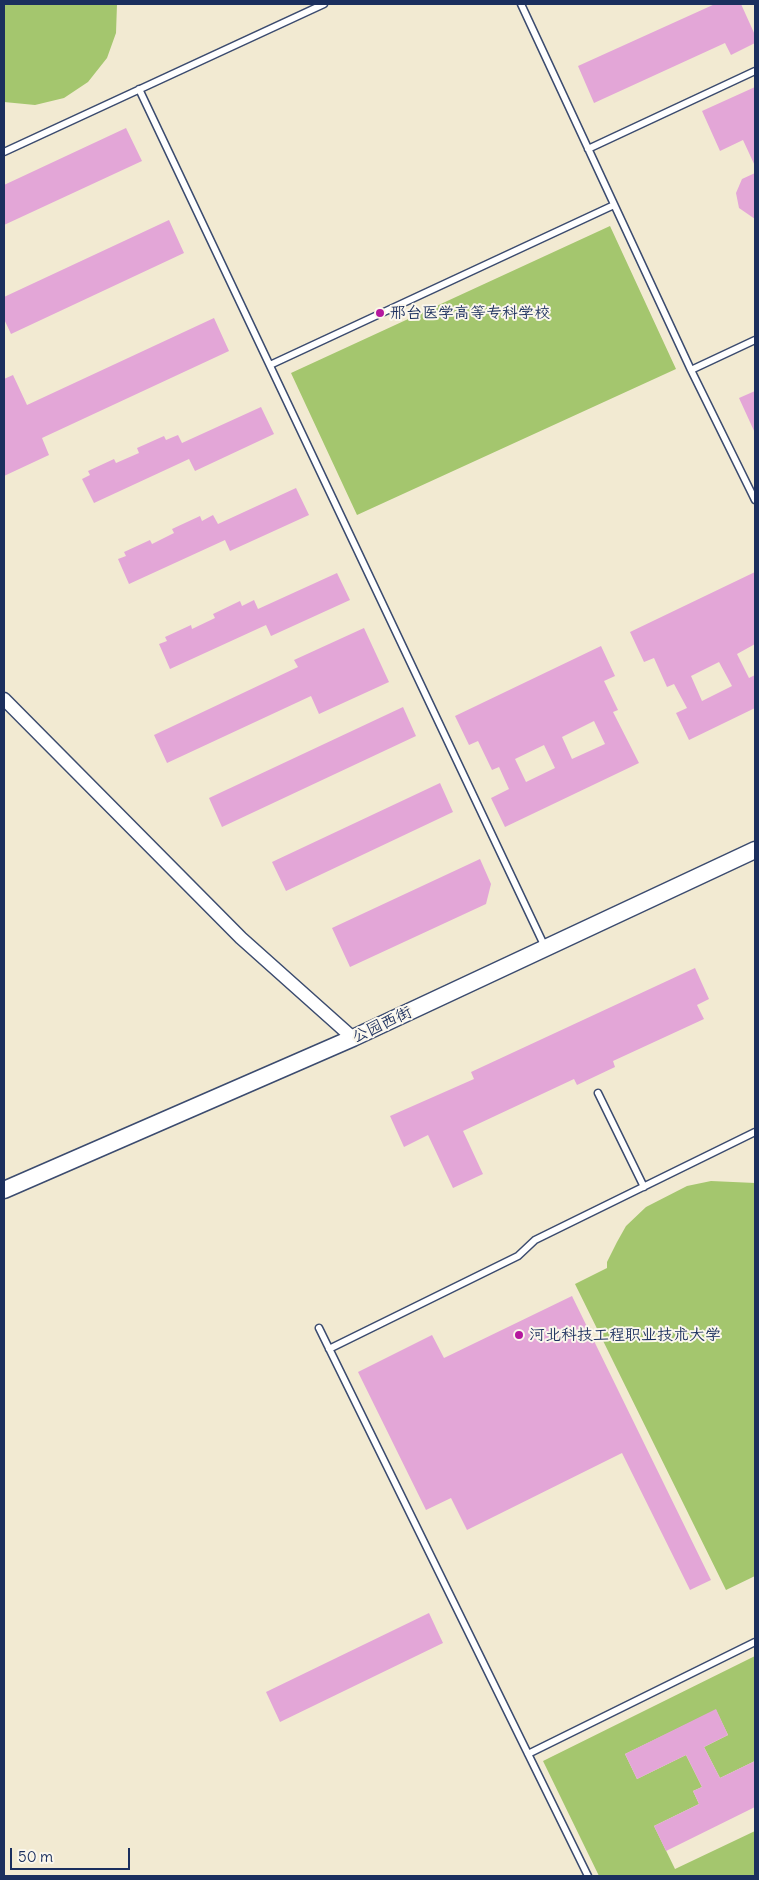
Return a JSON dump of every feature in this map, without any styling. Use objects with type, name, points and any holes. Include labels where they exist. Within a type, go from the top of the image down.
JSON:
[{"type":"street","points":[[4,699],[241,938],[353,1038]]},
{"type":"street","name":"公园西街","points":[[4,1190],[353,1038],[755,850]]},
{"type":"lane","points":[[4,152],[324,4]]},
{"type":"lane","points":[[522,4],[691,370],[755,500]]},
{"type":"lane","points":[[588,149],[755,71]]},
{"type":"lane","points":[[139,89],[545,948]]},
{"type":"lane","points":[[270,365],[614,205]]},
{"type":"lane","points":[[691,370],[755,340]]},
{"type":"lane","points":[[598,1093],[644,1187]]},
{"type":"lane","points":[[329,1349],[518,1256],[535,1240],[755,1132]]},
{"type":"lane","points":[[319,1328],[588,1876]]},
{"type":"lane","points":[[528,1754],[755,1642]]},
{"type":"green space","points":[[4,4],[117,4],[116,33],[107,58],[88,82],[64,98],[35,105],[4,102]]},
{"type":"green space","points":[[610,226],[676,369],[357,515],[291,373]]},
{"type":"green space","points":[[711,1181],[755,1183],[755,1576],[726,1590],[575,1284],[607,1268],[607,1262],[626,1226],[646,1207],[687,1186]]},
{"type":"green space","points":[[755,1656],[755,1761],[720,1778],[704,1747],[728,1735],[716,1710],[625,1754],[637,1779],[686,1755],[702,1787],[693,1791],[699,1804],[654,1826],[675,1869],[755,1831],[755,1876],[599,1876],[543,1761]]},
{"type":"building","points":[[715,4],[741,4],[755,35],[755,43],[731,55],[725,43],[594,103],[578,66]]},
{"type":"building","points":[[755,87],[755,166],[743,140],[720,151],[702,111]]},
{"type":"building","points":[[126,128],[142,161],[4,225],[4,185]]},
{"type":"building","points":[[755,173],[755,219],[739,208],[736,193],[742,179]]},
{"type":"building","points":[[169,220],[184,253],[11,334],[4,319],[4,297]]},
{"type":"building","points":[[214,318],[229,351],[42,438],[49,455],[4,476],[4,379],[13,375],[27,405]]},
{"type":"building","points":[[755,391],[755,433],[739,398]]},
{"type":"building","points":[[261,407],[274,434],[195,471],[189,459],[94,503],[82,479],[90,475],[88,471],[114,459],[116,463],[139,453],[137,448],[164,436],[166,440],[178,435],[182,443]]},
{"type":"building","points":[[296,488],[309,515],[230,551],[225,540],[129,584],[118,559],[126,556],[124,552],[150,540],[152,544],[174,533],[172,529],[200,516],[202,521],[213,515],[218,524]]},
{"type":"building","points":[[755,572],[755,644],[737,654],[749,678],[755,675],[755,708],[689,740],[676,713],[687,708],[674,684],[667,687],[654,658],[644,662],[630,632]],"holes":[[[719,662],[732,686],[702,701],[691,676]]]},
{"type":"building","points":[[337,573],[350,600],[271,636],[266,625],[170,669],[159,644],[167,641],[165,637],[191,625],[192,629],[215,618],[213,614],[240,601],[242,606],[254,600],[258,609]]},
{"type":"building","points":[[364,628],[389,682],[319,714],[311,696],[167,763],[154,735],[298,667],[294,660]]},
{"type":"building","points":[[601,646],[615,676],[604,681],[618,710],[613,712],[639,763],[505,827],[491,798],[509,789],[499,767],[492,770],[478,741],[469,745],[455,716]],"holes":[[[594,721],[605,744],[572,759],[562,737]],[[544,745],[555,768],[526,782],[515,759]]]},
{"type":"building","points":[[403,707],[416,736],[222,827],[209,798]]},
{"type":"building","points":[[440,783],[453,812],[286,891],[272,862]]},
{"type":"building","points":[[480,859],[491,884],[486,904],[350,967],[332,928]]},
{"type":"building","points":[[695,968],[709,999],[697,1005],[704,1019],[613,1061],[615,1067],[577,1085],[574,1079],[463,1131],[483,1174],[453,1188],[428,1135],[404,1147],[390,1116],[474,1079],[471,1072]]},
{"type":"building","points":[[572,1296],[711,1580],[690,1590],[622,1453],[467,1530],[451,1498],[426,1510],[358,1372],[432,1335],[444,1358]]},
{"type":"building","points":[[429,1613],[443,1643],[280,1722],[266,1692]]},
{"type":"building","points":[[716,1709],[728,1735],[704,1747],[720,1778],[755,1761],[755,1807],[666,1851],[654,1826],[699,1804],[693,1791],[702,1787],[686,1755],[637,1779],[625,1754]]},
{"type":"place","name":"邢台医学高等专科学校","points":[[380,313]]},
{"type":"place","name":"河北科技工程职业技术大学","points":[[519,1335]]}]
